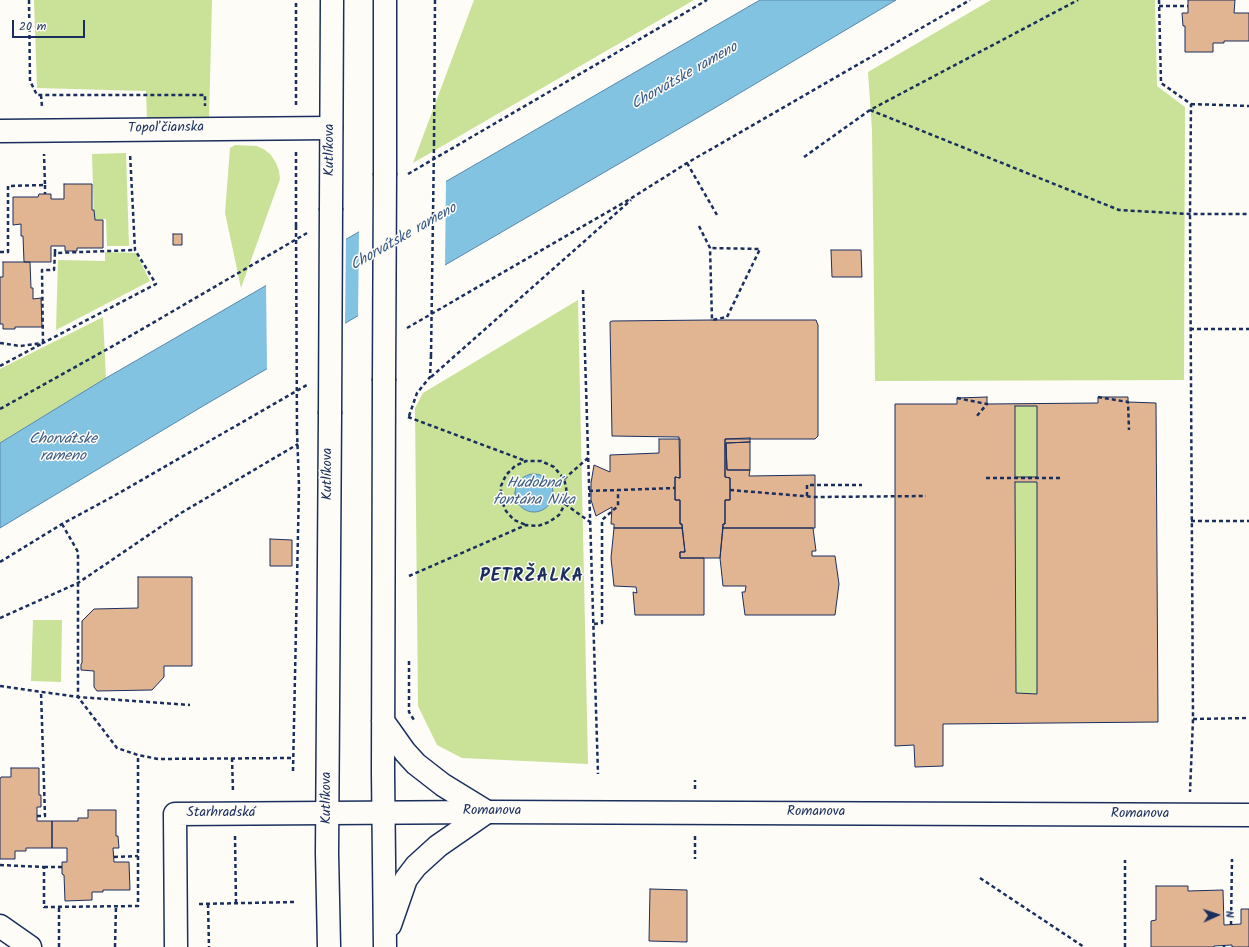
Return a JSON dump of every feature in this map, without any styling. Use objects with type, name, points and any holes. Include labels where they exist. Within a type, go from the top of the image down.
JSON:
[{"type":"main road","name":"Kutlíkova","points":[[329,947],[328,813],[332,0]]},
{"type":"main road","points":[[385,0],[383,721],[385,942]]},
{"type":"main road","name":"Topoľčianska","points":[[0,131],[331,128]]},
{"type":"main road","points":[[383,721],[405,752],[416,764],[443,785],[487,812],[438,846],[416,866],[406,879],[385,942]]},
{"type":"main road","name":"Romanova","points":[[328,813],[487,812],[1249,815]]},
{"type":"main road","name":"Starhradská","points":[[176,947],[175,814],[328,813]]},
{"type":"main road","points":[[0,926],[30,947]]},
{"type":"path","points":[[29,0],[30,81],[38,94],[205,95]]},
{"type":"path","points":[[430,377],[434,144],[434,0]]},
{"type":"path","points":[[408,174],[707,0]]},
{"type":"path","points":[[404,330],[637,194],[686,162],[970,0]]},
{"type":"path","points":[[804,157],[870,110],[1078,0]]},
{"type":"path","points":[[1159,0],[1161,83],[1191,104],[1249,106]]},
{"type":"path","points":[[1159,6],[1188,6]]},
{"type":"path","points":[[41,95],[45,194]]},
{"type":"path","points":[[1190,815],[1193,719],[1190,329],[1191,104]]},
{"type":"path","points":[[870,110],[1119,210],[1190,214],[1249,214]]},
{"type":"path","points":[[0,366],[156,284],[135,250],[130,149]]},
{"type":"path","points":[[686,162],[717,215]]},
{"type":"path","points":[[0,252],[8,252],[8,186],[45,185]]},
{"type":"path","points":[[409,424],[408,417],[417,393],[430,377],[637,194]]},
{"type":"path","points":[[293,770],[299,486],[297,431],[296,226]]},
{"type":"path","points":[[699,226],[710,248],[712,320],[727,317],[760,249],[710,248]]},
{"type":"path","points":[[0,409],[120,342],[312,230]]},
{"type":"path","points":[[43,343],[42,270],[54,270],[55,246]]},
{"type":"path","points":[[55,253],[135,250]]},
{"type":"path","points":[[583,290],[598,774]]},
{"type":"path","points":[[1190,329],[1249,329]]},
{"type":"path","points":[[0,343],[20,346],[43,343]]},
{"type":"path","points":[[0,562],[62,524],[309,384]]},
{"type":"path","points":[[1098,397],[1128,402],[1129,430]]},
{"type":"path","points":[[957,398],[987,404],[976,417]]},
{"type":"path","points":[[408,417],[526,461],[541,461],[554,468],[564,479],[566,492],[565,504],[559,515],[549,522],[538,526],[526,525],[514,520],[506,511],[501,499],[501,486],[506,475],[515,466],[526,461]]},
{"type":"path","points":[[0,618],[78,583],[181,513],[298,444]]},
{"type":"path","points":[[564,479],[588,458]]},
{"type":"path","points":[[986,478],[1063,478]]},
{"type":"path","points":[[807,496],[807,485],[862,485]]},
{"type":"path","points":[[589,491],[675,488]]},
{"type":"path","points":[[594,624],[602,623],[602,520],[618,506],[618,490]]},
{"type":"path","points":[[730,490],[815,497],[926,496]]},
{"type":"path","points":[[565,504],[590,522]]},
{"type":"path","points":[[1191,521],[1249,521]]},
{"type":"path","points":[[62,524],[78,552],[78,697],[117,748],[138,755],[158,759],[294,758]]},
{"type":"path","points":[[409,576],[526,525]]},
{"type":"path","points":[[409,568],[409,583]]},
{"type":"path","points":[[409,659],[409,712],[416,725]]},
{"type":"path","points":[[0,686],[78,697],[190,705]]},
{"type":"path","points":[[37,816],[45,816],[40,692]]},
{"type":"path","points":[[1193,719],[1249,718]]},
{"type":"path","points":[[44,867],[44,907],[138,906],[138,755]]},
{"type":"path","points":[[695,832],[695,859]]},
{"type":"path","points":[[114,856],[138,856]]},
{"type":"path","points":[[1231,925],[1232,859]]},
{"type":"path","points":[[1124,947],[1125,860]]},
{"type":"path","points":[[0,865],[62,867]]},
{"type":"path","points":[[980,878],[1084,947]]},
{"type":"path","points":[[196,904],[294,902]]},
{"type":"path","points":[[208,904],[209,947]]},
{"type":"path","points":[[115,947],[116,906]]},
{"type":"path","points":[[58,947],[60,907]]},
{"type":"green space","points":[[34,0],[212,0],[209,120],[147,119],[146,91],[37,88]]},
{"type":"green space","points":[[474,0],[694,0],[413,163]]},
{"type":"green space","points":[[991,0],[1155,0],[1157,86],[1185,107],[1184,380],[875,381],[872,130],[868,72]]},
{"type":"green space","points":[[235,145],[257,146],[265,150],[271,155],[276,163],[280,179],[241,288],[225,213],[230,148]]},
{"type":"green space","points":[[126,153],[129,246],[107,246],[106,219],[94,220],[92,154]]},
{"type":"green space","points":[[105,252],[136,253],[150,281],[56,330],[58,260],[105,261]]},
{"type":"green space","points":[[578,300],[588,764],[462,758],[437,745],[418,706],[415,408],[423,393]]},
{"type":"green space","points":[[103,317],[106,378],[0,443],[0,369]]},
{"type":"green space","points":[[1015,406],[1037,406],[1037,477],[1015,477]]},
{"type":"green space","points":[[1015,482],[1037,482],[1037,694],[1016,693]]},
{"type":"green space","points":[[33,620],[62,620],[61,682],[31,681]]},
{"type":"water","name":"Chorvátske rameno","points":[[760,0],[896,0],[713,109],[203,406],[0,528],[0,443],[106,378]]},
{"type":"water","name":"Hudobná fontána Nika","points":[[530,474],[538,474],[548,479],[552,486],[552,500],[548,507],[538,512],[530,512],[520,507],[518,504],[515,497],[515,489],[520,479],[523,477]]},
{"type":"pier","points":[[446,179],[445,267],[358,318],[359,230]]},
{"type":"pier","points":[[346,237],[345,325],[267,371],[266,283]]},
{"type":"building","points":[[1188,0],[1235,0],[1234,13],[1249,13],[1249,41],[1224,41],[1224,43],[1213,43],[1213,52],[1185,52],[1185,26],[1183,26],[1182,13],[1188,13]]},
{"type":"building","points":[[64,184],[92,184],[92,210],[94,210],[95,220],[103,220],[103,248],[77,248],[77,251],[65,251],[65,246],[51,246],[51,262],[24,262],[21,224],[13,225],[13,197],[38,197],[39,194],[51,194],[51,199],[64,199]]},
{"type":"building","points":[[173,234],[182,234],[182,245],[173,245]]},
{"type":"building","points":[[831,250],[861,250],[862,277],[832,277]]},
{"type":"building","points":[[3,262],[30,262],[33,299],[41,298],[42,327],[15,327],[15,329],[3,329],[3,324],[0,324],[0,277],[3,277]]},
{"type":"building","points":[[816,320],[818,325],[818,436],[815,439],[725,439],[725,477],[730,478],[730,500],[725,500],[725,524],[723,524],[720,558],[680,558],[680,552],[685,552],[682,524],[680,524],[680,500],[675,500],[675,477],[680,478],[679,437],[612,436],[610,322]]},
{"type":"building","points":[[987,397],[987,404],[1098,403],[1098,397],[1128,397],[1128,402],[1156,403],[1158,722],[943,724],[943,766],[915,767],[914,745],[895,746],[895,404],[957,404],[957,398]],"holes":[[[1015,406],[1037,406],[1037,477],[1015,477]],[[1015,482],[1037,482],[1037,694],[1016,693]]]},
{"type":"building","points":[[750,438],[750,442],[726,443],[727,470],[750,470],[749,476],[815,475],[815,528],[723,528],[723,524],[725,524],[725,500],[730,500],[730,478],[725,477],[725,439]]},
{"type":"building","points":[[659,439],[680,439],[680,478],[675,477],[675,500],[680,500],[680,524],[682,524],[682,528],[614,528],[614,524],[611,524],[612,507],[596,516],[591,500],[591,483],[594,465],[610,472],[610,455],[659,453]]},
{"type":"building","points":[[750,442],[750,470],[727,470],[726,443]]},
{"type":"building","points":[[614,528],[682,528],[685,552],[680,552],[680,558],[704,558],[704,615],[635,615],[633,592],[637,593],[636,587],[614,586],[611,558]]},
{"type":"building","points":[[723,528],[813,528],[816,551],[812,551],[812,556],[835,556],[839,584],[835,615],[745,615],[742,592],[745,592],[746,586],[723,586],[720,558]]},
{"type":"building","points":[[270,539],[292,540],[292,566],[270,566]]},
{"type":"building","points":[[138,577],[192,577],[192,666],[164,666],[164,677],[152,690],[97,691],[94,687],[94,671],[81,670],[82,621],[94,609],[138,608]]},
{"type":"building","points":[[11,768],[39,768],[39,795],[41,795],[41,807],[37,807],[37,821],[52,821],[52,848],[26,848],[26,851],[15,851],[15,859],[0,859],[0,779],[1,777],[11,777]]},
{"type":"building","points":[[88,810],[116,810],[116,836],[118,836],[119,848],[113,848],[114,862],[129,862],[130,890],[103,890],[103,892],[92,892],[92,900],[65,901],[62,862],[67,862],[67,848],[52,848],[52,821],[78,821],[78,818],[88,818]]},
{"type":"building","points":[[1156,886],[1188,886],[1188,891],[1223,890],[1224,925],[1241,924],[1241,909],[1249,909],[1249,947],[1232,947],[1232,945],[1214,947],[1151,947],[1151,921],[1156,920]]},
{"type":"building","points":[[650,889],[687,890],[687,942],[649,941]]},
{"type":"district","name":"PETRŽALKA","points":[[532,578]]}]
